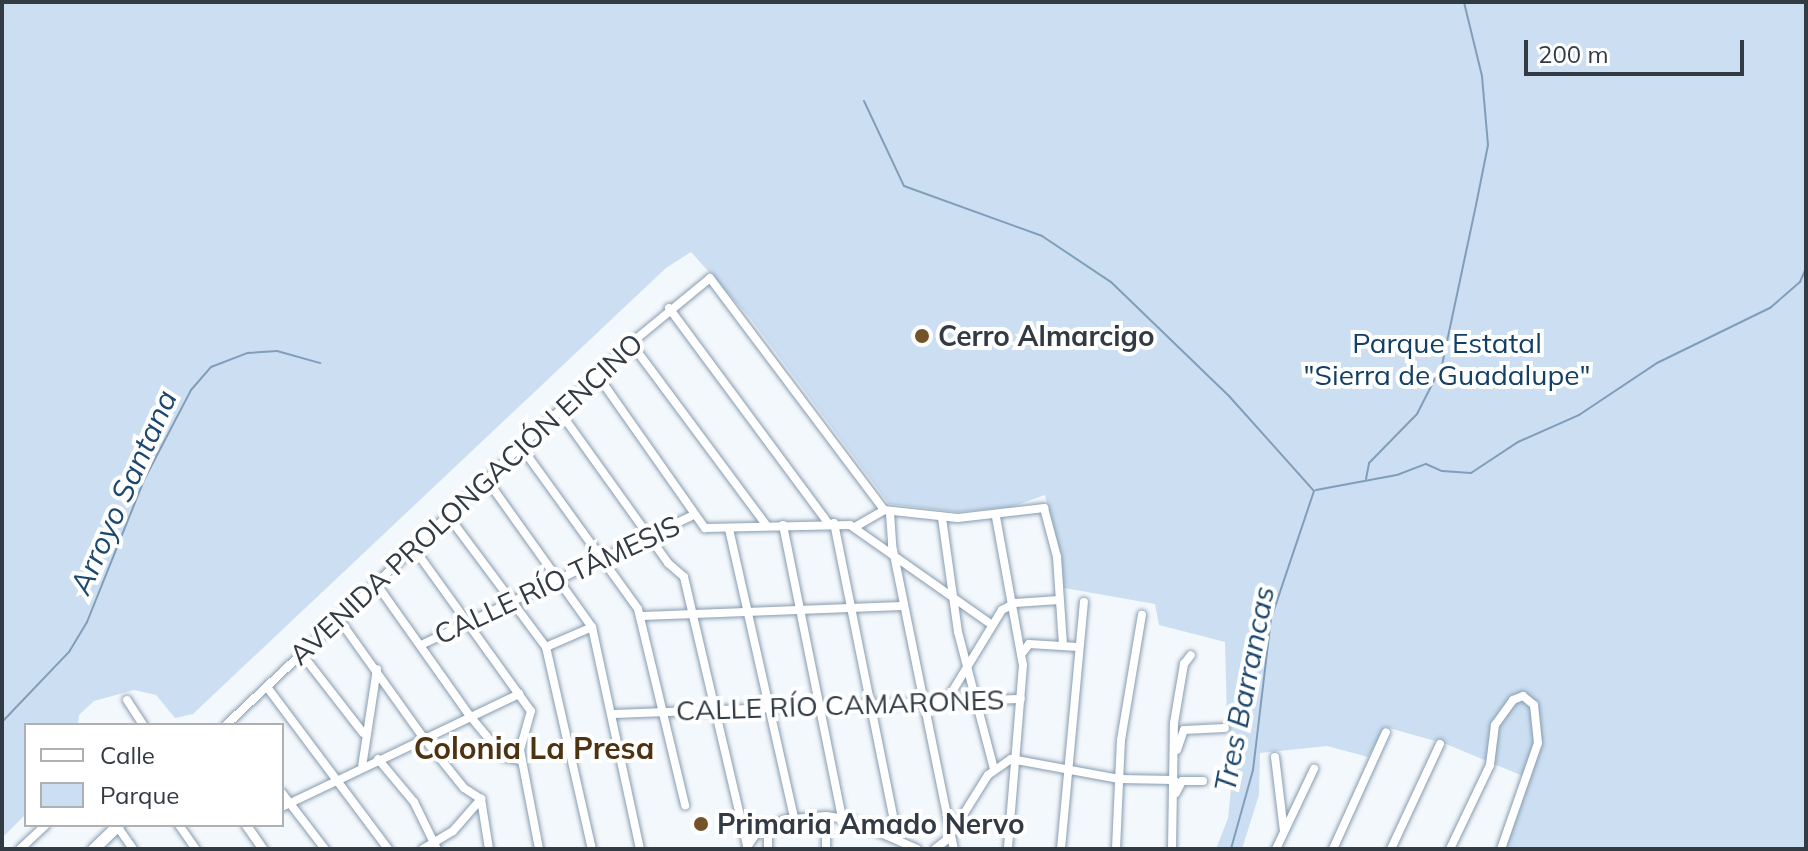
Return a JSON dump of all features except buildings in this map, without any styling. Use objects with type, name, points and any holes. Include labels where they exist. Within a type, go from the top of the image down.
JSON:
[{"type":"main road","points":[[93,849],[115,827]]},
{"type":"street","name":"AVENIDA PROLONGACIÓN ENCINO","points":[[230,723],[375,582],[449,517],[631,343],[669,308],[710,278],[887,511]]},
{"type":"street","points":[[669,308],[831,523],[853,608],[901,844]]},
{"type":"street","points":[[631,343],[766,525]]},
{"type":"street","points":[[598,376],[692,516],[709,530],[831,523],[855,527],[991,624]]},
{"type":"street","points":[[560,412],[684,577],[746,847],[768,827],[794,817],[842,818],[917,849]]},
{"type":"street","points":[[522,448],[605,557],[640,616],[685,805]]},
{"type":"street","points":[[487,480],[592,627],[640,849]]},
{"type":"street","points":[[855,527],[887,511],[942,518],[996,517],[1043,507],[1057,557],[1063,645]]},
{"type":"street","points":[[887,511],[923,701],[953,831],[954,849]]},
{"type":"street","name":"CALLE RÍO TÁMESIS","points":[[421,645],[692,516]]},
{"type":"street","points":[[449,517],[546,647],[592,849]]},
{"type":"street","points":[[996,517],[1022,657],[1008,849]]},
{"type":"street","points":[[942,518],[954,598],[975,699],[994,769]]},
{"type":"street","points":[[783,525],[842,818]]},
{"type":"street","points":[[729,529],[794,817]]},
{"type":"street","points":[[413,547],[532,714],[521,760],[539,849]]},
{"type":"street","points":[[375,582],[470,716],[504,757],[521,760]]},
{"type":"street","points":[[947,700],[991,624],[1012,604],[1059,600]]},
{"type":"street","points":[[1061,849],[1084,602]]},
{"type":"street","points":[[640,616],[904,606]]},
{"type":"street","points":[[1116,849],[1126,696],[1142,615]]},
{"type":"street","points":[[338,618],[423,737],[464,788],[481,799],[489,849]]},
{"type":"street","points":[[546,647],[592,627]]},
{"type":"street","points":[[1022,657],[1029,644],[1078,647]]},
{"type":"street","points":[[301,653],[363,733]]},
{"type":"street","points":[[1172,849],[1179,695],[1185,661],[1191,655]]},
{"type":"street","points":[[362,767],[363,733],[377,669]]},
{"type":"street","points":[[267,687],[334,781],[388,849]]},
{"type":"street","points":[[325,849],[286,805],[423,737],[519,694]]},
{"type":"street","points":[[1450,849],[1490,765],[1495,725],[1519,696],[1534,705],[1538,743],[1501,849]]},
{"type":"street","name":"CALLE RÍO CAMARONES","points":[[611,714],[1021,699]]},
{"type":"street","points":[[127,700],[142,723]]},
{"type":"street","points":[[1174,754],[1184,730],[1225,728]]},
{"type":"street","points":[[1333,849],[1386,732]]},
{"type":"street","points":[[1391,849],[1440,744]]},
{"type":"street","points":[[1275,757],[1284,832]]},
{"type":"street","points":[[935,849],[953,831],[994,769],[1014,758],[1119,779],[1174,780]]},
{"type":"street","points":[[378,759],[414,802],[436,847]]},
{"type":"street","points":[[1276,849],[1314,769]]},
{"type":"street","points":[[1174,797],[1182,781],[1203,781]]},
{"type":"street","points":[[423,849],[436,847],[481,799]]},
{"type":"street","points":[[826,825],[826,849]]},
{"type":"street","points":[[20,849],[44,827]]},
{"type":"street","points":[[118,827],[133,849]]},
{"type":"street","points":[[180,827],[196,849]]},
{"type":"street","points":[[247,827],[263,849]]},
{"type":"street","points":[[768,827],[768,849]]},
{"type":"green space","name":"Parque Estatal \"Sierra de Guadalupe\"","points":[[2,2],[1806,2],[1806,849],[1505,849],[1530,779],[1446,744],[1385,727],[1368,757],[1327,746],[1260,753],[1259,795],[1242,849],[1216,849],[1228,818],[1235,749],[1227,723],[1225,642],[1159,625],[1155,604],[1064,588],[1045,495],[1011,507],[957,512],[889,504],[750,318],[691,252],[666,268],[193,714],[175,718],[156,695],[134,690],[94,701],[79,715],[78,723],[24,723],[24,816],[2,838]]},
{"type":"waterway","name":"Tres Barrancas","points":[[1366,479],[1369,463],[1417,414],[1442,365],[1476,205],[1488,145],[1482,76],[1464,2]]},
{"type":"waterway","name":"Tres Barrancas","points":[[864,101],[904,186],[1042,236],[1111,282],[1229,396],[1314,491],[1271,619],[1253,770],[1231,849]]},
{"type":"waterway","name":"Tres Barrancas","points":[[1316,490],[1397,475],[1426,464],[1442,471],[1471,473],[1518,442],[1579,415],[1657,363],[1770,308],[1800,282],[1806,268]]},
{"type":"waterway","name":"Arroyo Santana","points":[[2,722],[69,652],[87,622],[144,480],[191,390],[211,367],[248,353],[277,351],[320,363]]},
{"type":"place","name":"Cerro Almarcigo","points":[[922,336]]},
{"type":"place","name":"Primaria Amado Nervo","points":[[701,824]]},
{"type":"district","name":"Colonia La Presa","points":[[534,748]]}]
